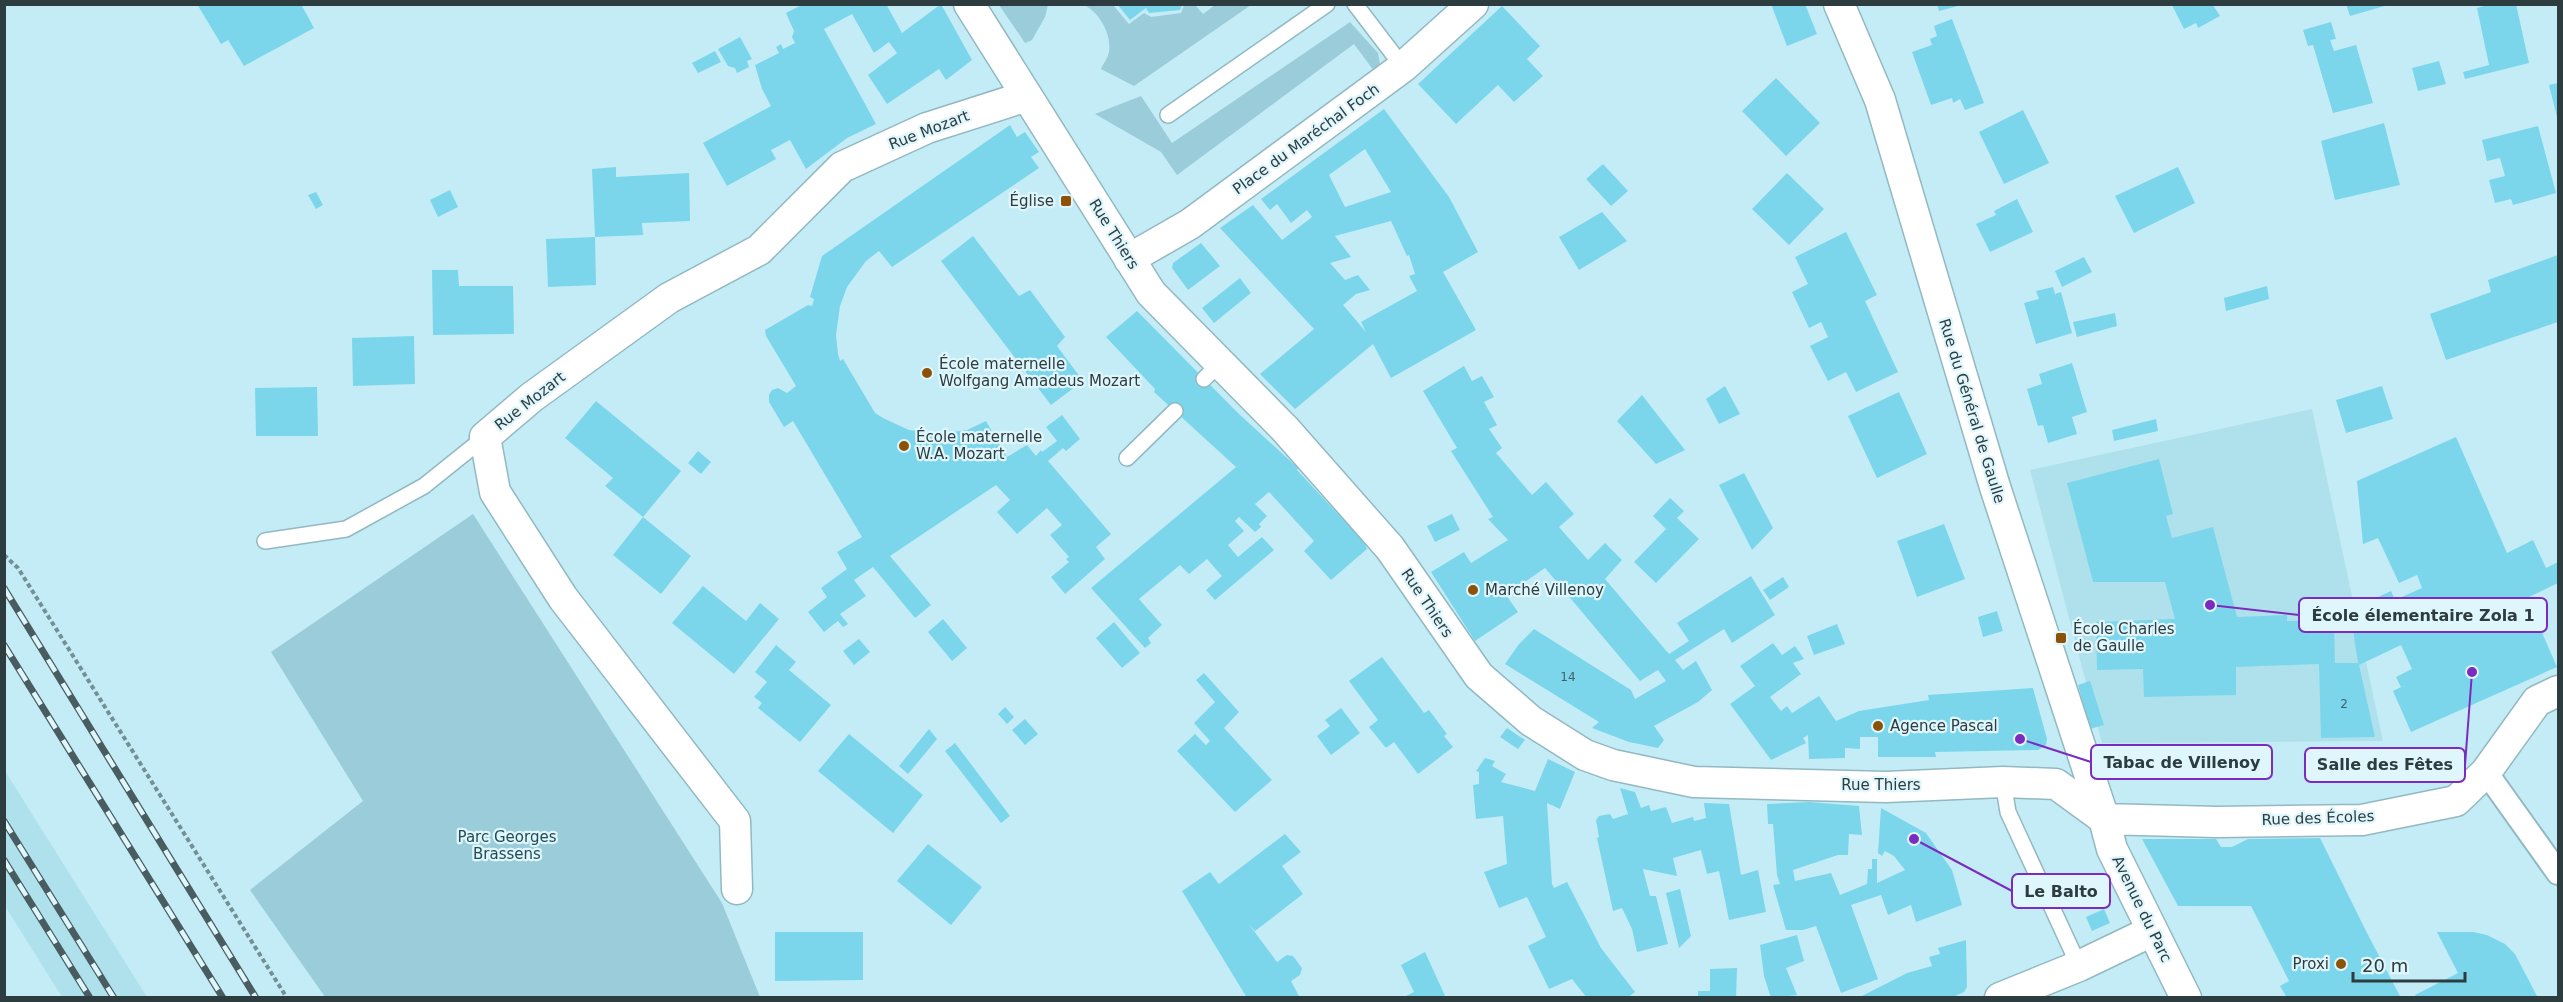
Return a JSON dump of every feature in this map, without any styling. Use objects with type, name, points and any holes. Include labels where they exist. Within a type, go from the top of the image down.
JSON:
[{"type":"street","name":"Rue Thiers","points":[[969,4],[1151,293],[1212,371],[1286,429],[1390,548],[1479,676],[1531,721],[1585,755],[1613,765],[1694,782],[1886,787],[2003,782],[2056,784],[2104,819]]},
{"type":"street","name":"Place du Maréchal Foch","points":[[1129,259],[1190,224],[1404,67],[1473,4]]},
{"type":"street","name":"Rue du Général de Gaulle","points":[[1839,4],[1880,99],[1995,487],[2104,819]]},
{"type":"street","name":"Rue Mozart","points":[[737,889],[735,821],[563,598],[495,492],[485,437],[532,397],[669,298],[759,250],[842,167],[927,128],[1027,96]]},
{"type":"street","name":"Rue des Écoles","points":[[2104,819],[2216,822],[2362,820],[2456,801],[2487,772],[2537,701],[2559,691]]},
{"type":"street","points":[[2487,772],[2559,873]]},
{"type":"street","name":"Avenue du Parc","points":[[2104,819],[2112,849],[2186,998]]},
{"type":"street","points":[[2000,998],[2079,966],[2152,931]]},
{"type":"lane","points":[[1168,115],[1327,4]]},
{"type":"lane","points":[[1355,4],[1404,67]]},
{"type":"lane","points":[[1127,458],[1174,411]]},
{"type":"lane","points":[[265,541],[346,530],[424,486],[485,437]]},
{"type":"lane","points":[[2003,782],[2008,812],[2079,966]]},
{"type":"path","points":[[4,555],[18,568],[287,998]]},
{"type":"shaded area","points":[[2312,409],[2383,741],[2102,743],[2030,470]]},
{"type":"shaded area","points":[[5,771],[147,997],[62,997],[5,906]]},
{"type":"green space","points":[[999,5],[1048,5],[1045,17],[1032,40],[1025,43]]},
{"type":"green space","points":[[1084,5],[1113,5],[1129,24],[1144,13],[1151,17],[1181,13],[1184,5],[1195,5],[1203,14],[1215,5],[1251,5],[1134,86],[1101,69],[1109,52],[1108,38],[1099,18]]},
{"type":"green space","points":[[1350,22],[1378,53],[1380,64],[1374,71],[1354,44],[1177,175],[1161,152],[1095,114],[1141,96],[1172,143]]},
{"type":"green space","name":"Parc Georges Brassens","points":[[473,514],[722,903],[760,997],[325,997],[250,890],[363,801],[271,652]]},
{"type":"building","points":[[197,4],[301,4],[314,28],[244,66],[228,40],[221,44]]},
{"type":"building","points":[[803,4],[886,4],[902,33],[941,4],[972,60],[946,80],[939,69],[887,104],[868,75],[897,53],[889,42],[874,53],[852,14],[824,29],[876,124],[847,138],[806,169],[790,140],[771,150],[776,159],[727,186],[703,143],[771,106],[762,89],[755,65],[779,53],[776,47],[781,44],[783,49],[795,43],[792,37],[794,31],[786,13]]},
{"type":"building","points":[[1117,4],[1182,4],[1180,10],[1149,13],[1146,8],[1130,20]]},
{"type":"building","points":[[1771,4],[1805,4],[1817,34],[1787,46]]},
{"type":"building","points":[[1937,4],[1962,4],[1962,5],[1939,11]]},
{"type":"building","points":[[2346,4],[2387,4],[2388,5],[2350,16]]},
{"type":"building","points":[[2491,4],[2516,4],[2529,63],[2465,79],[2463,72],[2489,65],[2477,8]]},
{"type":"building","points":[[2172,5],[2213,5],[2220,16],[2198,28],[2196,23],[2184,29]]},
{"type":"building","points":[[1502,6],[1540,46],[1527,59],[1543,76],[1514,102],[1498,85],[1456,124],[1418,84]]},
{"type":"building","points":[[1952,19],[1984,103],[1965,110],[1960,99],[1953,103],[1952,98],[1931,105],[1912,52],[1932,45],[1930,39],[1937,36],[1934,26]]},
{"type":"building","points":[[2331,22],[2336,39],[2330,40],[2334,51],[2356,45],[2373,103],[2333,113],[2313,45],[2308,46],[2303,30]]},
{"type":"building","points":[[740,37],[752,59],[747,61],[749,67],[737,73],[735,68],[728,66],[718,49]]},
{"type":"building","points":[[715,51],[721,62],[698,73],[692,63]]},
{"type":"building","points":[[2439,61],[2446,84],[2418,91],[2412,68]]},
{"type":"building","points":[[1776,78],[1820,123],[1786,156],[1742,111]]},
{"type":"building","points":[[2558,83],[2558,121],[2549,85]]},
{"type":"building","points":[[1384,109],[1449,197],[1478,252],[1443,272],[1476,330],[1391,378],[1373,344],[1295,409],[1260,374],[1314,329],[1220,228],[1253,205],[1282,240],[1312,217],[1307,210],[1291,223],[1277,204],[1270,210],[1261,199]],"holes":[[[1365,149],[1391,192],[1345,207],[1329,175]],[[1391,221],[1407,256],[1409,255],[1415,274],[1409,276],[1417,291],[1361,322],[1366,332],[1343,305],[1356,294],[1370,290],[1358,275],[1345,280],[1330,263],[1351,257],[1335,236]]]},
{"type":"building","points":[[2023,110],[2049,163],[2004,184],[1979,132]]},
{"type":"building","points":[[2384,123],[2400,185],[2335,200],[2321,141]]},
{"type":"building","points":[[1010,125],[1017,137],[1025,132],[1039,152],[1031,157],[1039,168],[892,267],[879,251],[866,261],[847,287],[840,306],[836,335],[838,354],[840,361],[843,359],[875,413],[883,418],[909,430],[938,434],[967,430],[986,421],[1007,457],[1027,445],[1036,456],[1041,450],[1042,452],[1057,441],[1046,427],[1062,415],[1080,439],[1066,451],[1063,448],[1048,461],[1111,534],[1096,547],[1105,559],[1065,594],[1051,577],[1069,562],[1066,559],[1069,557],[1050,535],[1062,525],[1047,508],[1017,534],[997,512],[1010,500],[996,485],[890,556],[931,605],[915,618],[873,567],[854,580],[866,596],[840,614],[848,624],[843,627],[838,621],[824,632],[808,612],[827,597],[821,588],[847,569],[837,552],[862,537],[793,421],[784,427],[769,402],[772,390],[778,388],[787,393],[796,386],[766,336],[765,330],[808,305],[812,306],[814,299],[810,297],[822,256]]},
{"type":"building","points":[[2538,126],[2556,193],[2513,205],[2511,199],[2495,203],[2489,180],[2505,176],[2500,158],[2487,161],[2482,140]]},
{"type":"building","points":[[1603,164],[1628,191],[1611,206],[1586,179]]},
{"type":"building","points":[[616,167],[616,177],[689,173],[690,221],[642,223],[643,235],[595,237],[592,169]]},
{"type":"building","points":[[2178,167],[2195,203],[2134,233],[2115,196]]},
{"type":"building","points":[[1787,173],[1824,209],[1789,245],[1752,209]]},
{"type":"building","points":[[450,190],[458,207],[438,217],[430,200]]},
{"type":"building","points":[[316,192],[323,205],[316,209],[308,195]]},
{"type":"building","points":[[2017,199],[2033,232],[1990,252],[1976,224],[1996,215],[1994,211]]},
{"type":"building","points":[[1602,212],[1627,241],[1579,270],[1559,237]]},
{"type":"building","points":[[1846,232],[1877,295],[1865,301],[1898,372],[1856,392],[1846,372],[1828,381],[1810,346],[1828,337],[1821,322],[1809,328],[1792,292],[1808,284],[1795,257]]},
{"type":"building","points":[[973,236],[1019,296],[1030,290],[1065,337],[1057,346],[1083,381],[1051,405],[941,261]]},
{"type":"building","points":[[595,237],[596,285],[548,287],[546,239]]},
{"type":"building","points":[[1201,243],[1220,266],[1188,290],[1172,268],[1173,263]]},
{"type":"building","points":[[2558,255],[2558,322],[2446,360],[2430,314],[2491,292],[2488,280]]},
{"type":"building","points":[[2084,257],[2092,272],[2062,287],[2055,271]]},
{"type":"building","points":[[432,270],[458,270],[459,286],[513,286],[514,334],[433,335]]},
{"type":"building","points":[[1240,278],[1251,293],[1214,323],[1202,308]]},
{"type":"building","points":[[2267,286],[2269,299],[2226,311],[2224,298]]},
{"type":"building","points":[[2053,287],[2055,294],[2061,292],[2072,333],[2036,344],[2024,303],[2039,299],[2036,291]]},
{"type":"building","points":[[1137,311],[1238,413],[1298,468],[1297,470],[1364,542],[1367,549],[1331,580],[1304,551],[1314,541],[1269,492],[1255,504],[1267,516],[1259,524],[1261,527],[1255,532],[1239,517],[1235,521],[1244,531],[1228,545],[1238,557],[1262,537],[1274,550],[1215,600],[1206,590],[1222,576],[1207,559],[1189,574],[1180,565],[1139,599],[1162,625],[1148,638],[1151,643],[1145,648],[1091,588],[1236,467],[1154,392],[1155,389],[1106,337]]},
{"type":"building","points":[[2115,313],[2117,326],[2077,337],[2073,322]]},
{"type":"building","points":[[414,336],[415,384],[353,386],[352,338]]},
{"type":"building","points":[[2072,363],[2087,412],[2072,417],[2077,434],[2048,443],[2043,425],[2038,426],[2027,389],[2042,384],[2039,374]]},
{"type":"building","points":[[1464,366],[1472,381],[1482,376],[1494,397],[1484,402],[1497,425],[1489,429],[1502,448],[1496,453],[1532,495],[1546,482],[1574,514],[1559,527],[1588,560],[1605,543],[1622,560],[1605,579],[1669,654],[1689,641],[1677,623],[1751,576],[1775,615],[1732,643],[1724,629],[1675,660],[1683,670],[1696,661],[1712,690],[1698,702],[1654,726],[1664,740],[1658,748],[1629,742],[1592,728],[1599,722],[1505,664],[1519,644],[1534,629],[1631,690],[1635,699],[1666,681],[1658,670],[1640,681],[1545,568],[1506,595],[1518,612],[1475,641],[1431,572],[1464,552],[1471,563],[1508,540],[1488,519],[1493,517],[1451,451],[1457,448],[1423,391]]},
{"type":"building","points":[[1725,386],[1740,414],[1719,424],[1706,399]]},
{"type":"building","points":[[2382,386],[2393,419],[2346,433],[2336,400]]},
{"type":"building","points":[[317,387],[318,436],[256,436],[255,388]]},
{"type":"building","points":[[1899,392],[1927,454],[1877,478],[1848,416]]},
{"type":"building","points":[[1642,395],[1685,450],[1656,464],[1617,421]]},
{"type":"building","points":[[596,401],[681,471],[643,517],[605,486],[613,478],[565,438]]},
{"type":"building","points":[[2156,419],[2158,431],[2114,441],[2112,430]]},
{"type":"building","points":[[2456,437],[2507,553],[2533,540],[2546,568],[2558,562],[2558,583],[2527,598],[2557,667],[2411,732],[2393,691],[2401,687],[2396,677],[2412,669],[2401,645],[2359,665],[2375,737],[2321,738],[2319,664],[2236,667],[2236,695],[2144,697],[2143,669],[2097,670],[2096,622],[2175,619],[2165,582],[2093,582],[2067,483],[2159,459],[2173,514],[2166,516],[2172,538],[2213,527],[2237,617],[2287,615],[2287,621],[2334,620],[2335,663],[2358,663],[2350,610],[2391,591],[2395,600],[2422,588],[2417,575],[2399,583],[2378,538],[2363,544],[2357,481]]},
{"type":"building","points":[[698,451],[711,462],[701,474],[688,463]]},
{"type":"building","points":[[1744,473],[1773,528],[1752,550],[1719,485]]},
{"type":"building","points":[[1670,498],[1684,511],[1677,518],[1699,539],[1656,583],[1634,562],[1666,529],[1653,516]]},
{"type":"building","points":[[1452,514],[1460,530],[1435,542],[1427,526]]},
{"type":"building","points":[[643,517],[691,556],[661,594],[613,555]]},
{"type":"building","points":[[1944,524],[1965,579],[1917,597],[1897,541]]},
{"type":"building","points":[[1783,577],[1789,587],[1770,600],[1763,590]]},
{"type":"building","points":[[703,586],[746,621],[760,603],[779,619],[734,674],[672,623]]},
{"type":"building","points":[[1997,611],[2003,631],[1983,637],[1978,617]]},
{"type":"building","points":[[943,619],[967,648],[952,661],[928,632]]},
{"type":"building","points":[[1114,622],[1140,653],[1122,668],[1096,638]]},
{"type":"building","points":[[1837,624],[1845,644],[1814,655],[1807,636]]},
{"type":"building","points":[[859,639],[870,652],[854,665],[843,651]]},
{"type":"building","points":[[1773,643],[1782,655],[1795,646],[1804,659],[1793,663],[1801,674],[1770,697],[1781,711],[1787,706],[1792,713],[1819,696],[1836,721],[1859,711],[1929,700],[1928,695],[2033,688],[2047,739],[2046,745],[2038,750],[1935,752],[1936,757],[1878,757],[1878,737],[1860,737],[1860,749],[1845,748],[1845,758],[1809,759],[1808,735],[1803,738],[1806,743],[1771,760],[1730,704],[1755,686],[1740,666]]},
{"type":"building","points":[[776,645],[796,662],[789,670],[831,705],[800,742],[758,708],[762,703],[754,697],[767,682],[755,672]]},
{"type":"building","points":[[1382,657],[1424,713],[1429,710],[1447,734],[1444,736],[1453,747],[1418,774],[1394,742],[1386,748],[1369,727],[1378,720],[1349,681]]},
{"type":"building","points":[[1204,673],[1239,712],[1224,728],[1272,780],[1235,812],[1177,751],[1195,734],[1206,745],[1210,741],[1194,723],[1215,702],[1196,680]]},
{"type":"building","points":[[2090,681],[2104,725],[2090,729],[2078,685]]},
{"type":"building","points":[[1005,707],[1014,717],[1007,724],[998,714]]},
{"type":"building","points":[[1341,708],[1360,733],[1331,755],[1317,736],[1330,726],[1325,720]]},
{"type":"building","points":[[1025,719],[1038,734],[1025,745],[1012,730]]},
{"type":"building","points":[[1507,728],[1525,740],[1518,749],[1500,737]]},
{"type":"building","points":[[929,729],[937,739],[908,774],[899,766]]},
{"type":"building","points":[[849,734],[923,795],[893,833],[818,771]]},
{"type":"building","points":[[955,743],[1010,816],[1001,823],[945,751]]},
{"type":"building","points":[[1485,758],[1495,761],[1492,766],[1506,774],[1501,782],[1535,791],[1548,759],[1575,772],[1560,809],[1547,803],[1552,884],[1554,888],[1567,882],[1601,948],[1635,992],[1627,998],[1587,998],[1572,979],[1549,989],[1528,946],[1546,937],[1527,897],[1499,908],[1484,872],[1507,864],[1503,816],[1476,819],[1473,785],[1479,784],[1479,772],[1476,771]]},
{"type":"building","points":[[1620,788],[1635,792],[1641,808],[1649,805],[1651,811],[1666,807],[1672,823],[1693,817],[1694,821],[1706,818],[1704,803],[1729,804],[1741,875],[1758,870],[1766,912],[1729,920],[1719,871],[1707,874],[1701,850],[1673,858],[1677,876],[1643,869],[1650,896],[1656,896],[1668,944],[1637,952],[1632,929],[1622,908],[1613,911],[1597,838],[1599,837],[1596,820],[1599,816],[1610,814],[1613,819],[1628,814]]},
{"type":"building","points":[[1809,802],[1859,806],[1862,835],[1849,834],[1848,855],[1838,855],[1793,870],[1795,881],[1831,873],[1840,895],[1867,884],[1868,869],[1872,869],[1872,859],[1877,859],[1877,883],[1905,870],[1894,856],[1885,851],[1882,856],[1878,853],[1881,808],[1926,833],[1952,870],[1962,905],[1916,922],[1911,905],[1888,915],[1881,895],[1851,905],[1878,979],[1841,993],[1816,926],[1803,930],[1786,930],[1773,885],[1780,884],[1777,875],[1773,824],[1768,824],[1767,804]]},
{"type":"building","points":[[1285,834],[1301,852],[1282,866],[1303,894],[1255,931],[1248,923],[1277,962],[1287,955],[1293,956],[1302,968],[1300,975],[1291,981],[1300,998],[1247,998],[1182,891],[1210,872],[1219,884]]},
{"type":"building","points":[[2320,838],[2401,998],[2287,998],[2280,986],[2289,981],[2251,906],[2178,906],[2142,839],[2216,839],[2221,847],[2232,847],[2248,839]]},
{"type":"building","points":[[928,844],[982,887],[951,925],[897,881]]},
{"type":"building","points":[[1680,889],[1691,936],[1679,948],[1666,893]]},
{"type":"building","points":[[2104,909],[2110,923],[2092,931],[2086,917]]},
{"type":"building","points":[[775,932],[863,932],[863,980],[775,981]]},
{"type":"building","points":[[2437,932],[2473,932],[2487,935],[2505,944],[2515,954],[2538,998],[2417,998],[2415,995],[2458,973]]},
{"type":"building","points":[[1797,935],[1804,961],[1786,968],[1797,995],[1771,998],[1764,976],[1760,945]]},
{"type":"building","points":[[1966,940],[1967,987],[1964,992],[1951,998],[1858,998],[1907,973],[1932,966],[1929,957],[1940,954],[1938,948]]},
{"type":"building","points":[[1425,952],[1446,998],[1402,998],[1414,992],[1401,965]]},
{"type":"building","points":[[1737,968],[1736,998],[1698,998],[1698,991],[1710,991],[1710,969]]},
{"type":"railway","points":[[4,588],[256,998]]},
{"type":"railway","points":[[4,645],[223,998]]},
{"type":"railway","points":[[4,821],[114,998]]},
{"type":"railway","points":[[4,860],[90,998]]},
{"type":"place","name":"Église","points":[[1066,201]]},
{"type":"place","name":"École maternelle Wolfgang Amadeus Mozart","points":[[927,373]]},
{"type":"place","name":"École maternelle W.A. Mozart","points":[[904,446]]},
{"type":"place","name":"Marché Villenoy","points":[[1473,590]]},
{"type":"place","name":"École élementaire Zola 1","points":[[2210,605]]},
{"type":"place","name":"École Charles de Gaulle","points":[[2061,638]]},
{"type":"place","name":"Salle des Fêtes","points":[[2472,672]]},
{"type":"place","name":"Agence Pascal","points":[[1878,726]]},
{"type":"place","name":"Tabac de Villenoy","points":[[2020,739]]},
{"type":"place","name":"Le Balto","points":[[1914,839]]},
{"type":"place","name":"Proxi","points":[[2341,964]]}]
